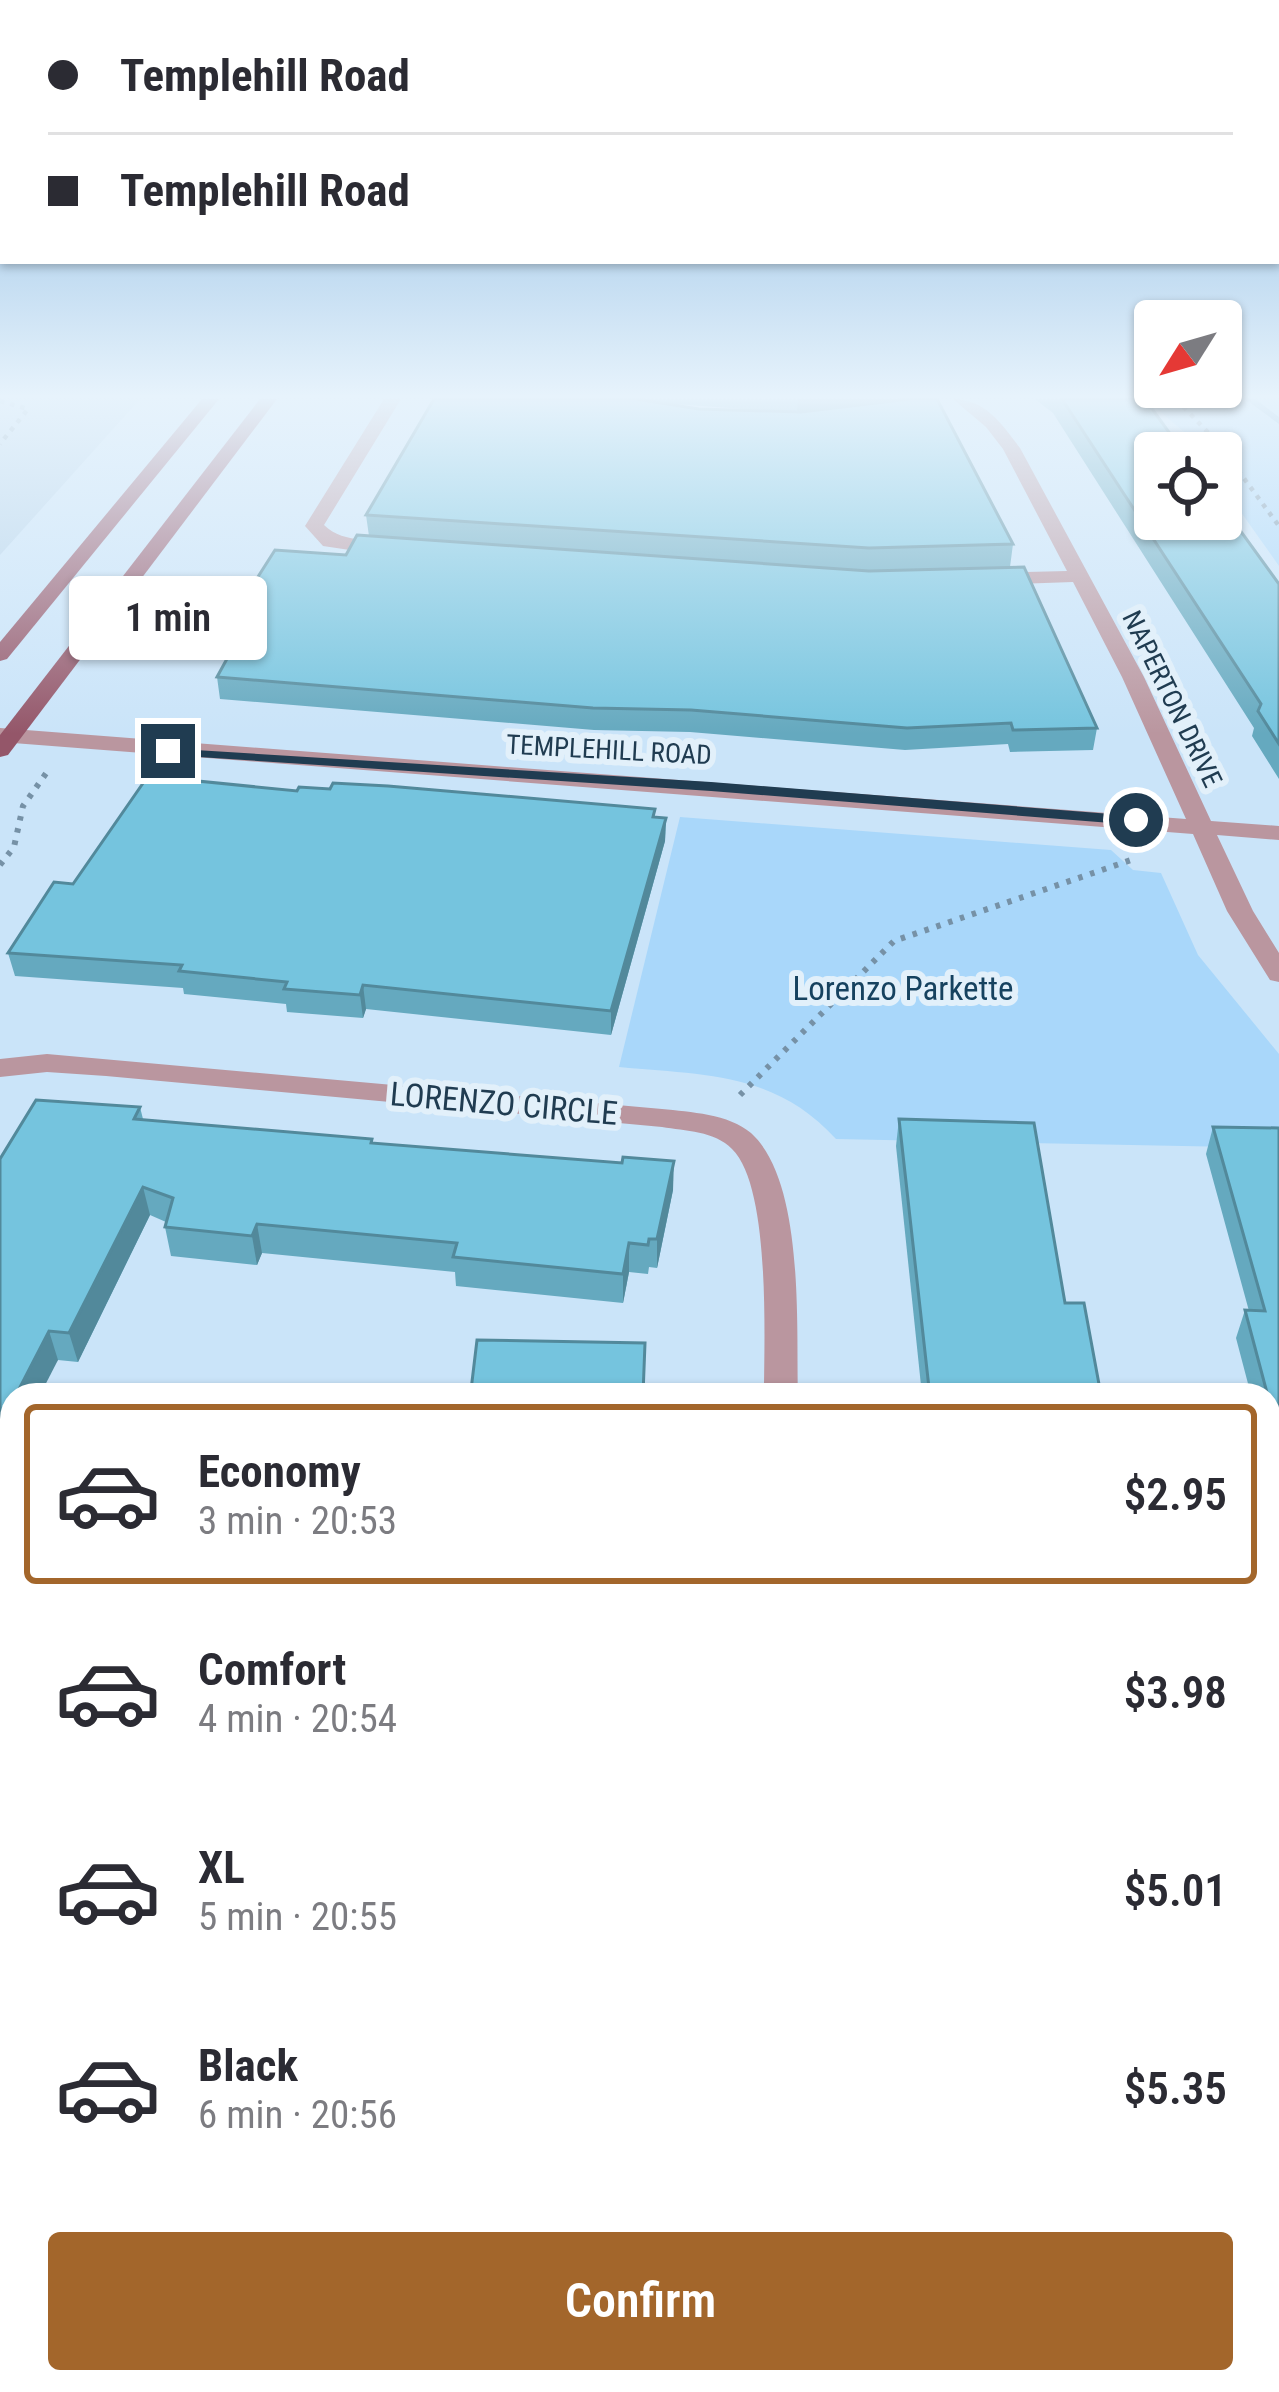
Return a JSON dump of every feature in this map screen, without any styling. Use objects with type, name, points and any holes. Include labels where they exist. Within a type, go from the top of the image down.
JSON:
[{"type":"main road","points":[[0,655],[119,511]]},
{"type":"main road","points":[[3,740],[182,511]]},
{"type":"street","points":[[324,511],[314,526],[322,538],[416,552]]},
{"type":"street","name":"NAPERTON DRIVE","points":[[1044,511],[1133,676],[1240,910],[1279,974]]},
{"type":"street","points":[[960,580],[1079,576]]},
{"type":"street","name":"TEMPLEHILL ROAD","points":[[3,740],[1279,833]]},
{"type":"street","name":"LORENZO CIRCLE","points":[[0,1068],[47,1063],[106,1067],[715,1126],[744,1142],[764,1169],[772,1214],[781,1383]]},
{"type":"path","points":[[0,865],[14,847],[23,806],[34,790]]},
{"type":"path","points":[[733,1103],[894,941],[1139,858]]},
{"type":"shaded area","points":[[0,511],[40,511],[0,555]]},
{"type":"green space","points":[[1279,511],[1279,566],[1242,514]]},
{"type":"green space","name":"Lorenzo Parkette","points":[[680,817],[1111,850],[1133,870],[1161,873],[1198,955],[1279,1054],[1279,1148],[836,1139],[813,1117],[763,1089],[709,1076],[619,1067]]},
{"type":"building","points":[[369,511],[996,511],[1013,544],[869,548],[366,515]]},
{"type":"building","points":[[1242,533],[1279,584],[1279,744],[1258,711],[1261,704],[1154,540],[1242,540]]},
{"type":"building","points":[[357,535],[869,571],[1024,567],[1097,728],[1013,730],[1011,723],[907,728],[217,677],[262,595],[247,594],[275,550],[346,555]]},
{"type":"building","points":[[148,776],[297,791],[299,787],[330,789],[333,783],[388,786],[655,809],[653,817],[666,818],[611,1011],[363,985],[360,995],[284,989],[287,982],[179,971],[182,965],[8,953],[54,882],[73,884]]},
{"type":"building","points":[[36,1100],[140,1107],[134,1119],[372,1139],[371,1143],[622,1163],[623,1157],[674,1161],[657,1239],[649,1239],[648,1245],[629,1243],[623,1274],[453,1257],[457,1243],[257,1224],[252,1236],[165,1227],[173,1198],[143,1187],[69,1333],[49,1331],[22,1383],[0,1383],[0,1159]]},
{"type":"building","points":[[899,1119],[1034,1123],[1065,1303],[1084,1303],[1099,1383],[928,1383]]},
{"type":"building","points":[[1213,1127],[1279,1128],[1279,1383],[1264,1383],[1245,1310],[1265,1311]]},
{"type":"building","points":[[477,1340],[645,1343],[643,1383],[472,1383]]},
{"type":"route","points":[[168,751],[711,786],[1136,820]]}]
